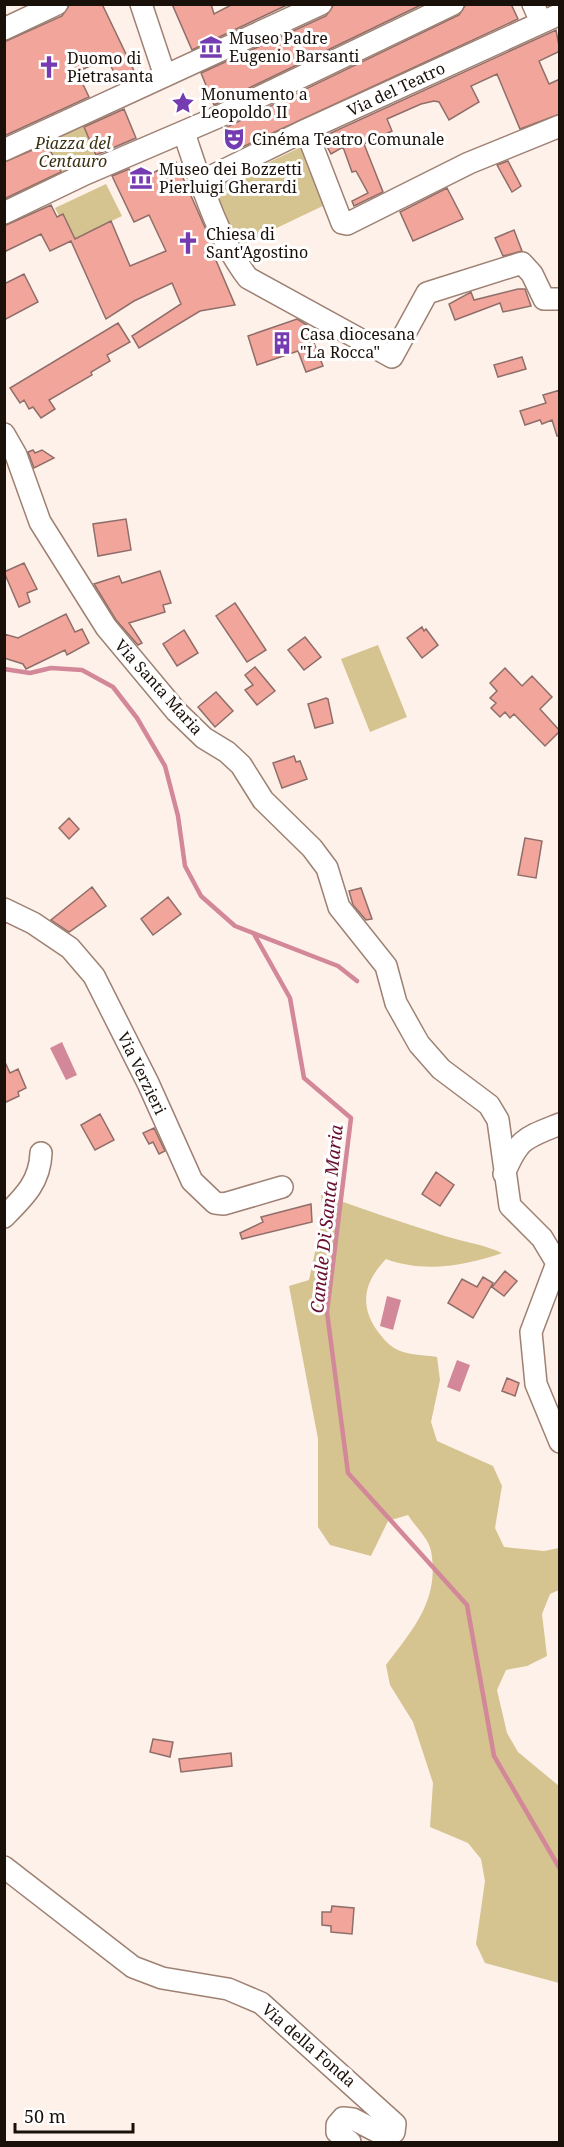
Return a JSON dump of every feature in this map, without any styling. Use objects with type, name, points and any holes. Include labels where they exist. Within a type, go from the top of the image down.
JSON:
[{"type":"street","points":[[4,29],[57,4]]},
{"type":"street","points":[[141,4],[165,76]]},
{"type":"street","points":[[4,150],[124,97],[321,4]]},
{"type":"street","points":[[4,213],[85,174],[184,133],[453,4]]},
{"type":"street","name":"Via del Teatro","points":[[200,182],[549,17]]},
{"type":"street","points":[[306,130],[342,223],[347,224],[469,163],[560,126]]},
{"type":"street","points":[[184,133],[200,182],[235,260],[248,278],[392,357],[427,293],[522,263],[532,274],[544,299],[560,298]]},
{"type":"street","name":"Via Santa Maria","points":[[4,435],[16,454],[40,522],[106,627],[176,711],[204,738],[227,752],[241,765],[263,800],[312,848],[327,868],[339,907],[386,966],[396,1003],[419,1044],[441,1069],[489,1105],[498,1120],[510,1206],[542,1238],[557,1263],[531,1332],[536,1384],[560,1442]]},
{"type":"street","points":[[4,457],[9,467],[8,477],[4,479]]},
{"type":"street","name":"Via Verzieri","points":[[4,909],[33,923],[70,948],[94,976],[148,1083],[192,1181],[215,1203],[224,1204],[282,1187]]},
{"type":"street","points":[[504,1174],[514,1150],[527,1137],[560,1124]]},
{"type":"street","points":[[4,1217],[36,1181],[41,1167],[41,1153]]},
{"type":"street","name":"Via della Fonda","points":[[6,1869],[133,1967],[162,1978],[228,1989],[261,2002],[395,2124],[394,2132],[386,2136],[353,2119],[343,2118],[338,2122],[337,2132],[350,2142]]},
{"type":"green space","name":"Piazza del Centauro","points":[[82,123],[100,164],[64,180],[45,140]]},
{"type":"green space","points":[[303,146],[327,204],[239,246],[213,189]]},
{"type":"green space","points":[[106,184],[122,216],[72,240],[63,214],[59,216],[55,208]]},
{"type":"green space","points":[[378,645],[407,717],[370,732],[341,659]]},
{"type":"green space","points":[[321,1194],[502,1253],[459,1264],[429,1267],[386,1259],[369,1284],[366,1301],[367,1310],[378,1332],[390,1345],[416,1355],[437,1357],[440,1380],[431,1422],[437,1441],[493,1466],[502,1486],[495,1528],[504,1547],[544,1551],[559,1548],[559,1590],[550,1594],[542,1614],[547,1656],[527,1666],[506,1670],[497,1690],[507,1733],[518,1752],[559,1786],[559,1983],[485,1963],[476,1944],[485,1881],[481,1859],[468,1843],[430,1827],[433,1783],[413,1722],[390,1685],[386,1665],[406,1639],[428,1599],[433,1568],[431,1551],[427,1542],[408,1515],[388,1521],[371,1556],[330,1545],[318,1527],[318,1439],[289,1286],[309,1280],[323,1215]]},
{"type":"shaded area","points":[[62,1042],[77,1075],[66,1080],[50,1048]]},
{"type":"shaded area","points":[[387,1296],[401,1300],[393,1330],[380,1326]]},
{"type":"shaded area","points":[[457,1360],[470,1365],[460,1392],[447,1387]]},
{"type":"building","name":"Duomo di Pietrasanta","points":[[70,4],[102,4],[136,75],[119,83],[107,58],[77,72],[89,97],[4,136],[4,42],[62,16]]},
{"type":"building","points":[[172,4],[211,4],[214,14],[233,4],[289,4],[192,50]]},
{"type":"building","points":[[334,4],[423,4],[214,105],[201,73],[326,16]]},
{"type":"building","points":[[466,4],[511,4],[518,19],[236,150],[225,128],[459,15]]},
{"type":"building","points":[[556,30],[560,51],[539,61],[549,84],[560,79],[560,114],[520,129],[497,74],[471,86],[479,102],[449,120],[439,102],[434,101],[421,104],[387,119],[392,131],[364,144],[383,192],[354,206],[352,201],[368,193],[356,171],[352,172],[343,147],[331,154],[322,137]]},
{"type":"building","points":[[124,109],[136,138],[96,155],[84,127]]},
{"type":"building","points":[[47,144],[61,172],[4,199],[4,162]]},
{"type":"building","points":[[508,161],[521,186],[512,192],[497,165]]},
{"type":"building","name":"Chiesa di Sant'Agostino","points":[[176,162],[215,250],[212,251],[235,305],[200,311],[139,348],[132,336],[181,304],[172,283],[134,301],[106,319],[71,241],[50,251],[41,234],[4,252],[4,226],[51,205],[57,217],[63,214],[75,239],[111,221],[130,266],[166,251],[149,215],[134,222],[112,176],[129,169],[135,181]]},
{"type":"building","points":[[447,188],[463,219],[413,241],[400,212]]},
{"type":"building","points":[[514,230],[522,251],[503,256],[495,238]]},
{"type":"building","points":[[24,274],[38,302],[4,320],[4,284]]},
{"type":"building","points":[[525,289],[531,306],[503,312],[500,303],[455,320],[449,304],[471,292],[474,300]]},
{"type":"building","name":"Casa diocesana \"La Rocca\"","points":[[297,319],[307,325],[323,366],[306,372],[298,351],[257,365],[248,336]]},
{"type":"building","points":[[118,323],[130,342],[107,355],[110,361],[91,372],[92,375],[49,400],[55,409],[41,418],[33,407],[29,409],[24,400],[20,403],[10,388]]},
{"type":"building","points":[[522,357],[526,369],[498,377],[494,365]]},
{"type":"building","points":[[560,390],[560,435],[557,436],[552,420],[542,424],[540,420],[525,425],[520,411],[546,403],[543,395]]},
{"type":"building","points":[[33,450],[35,453],[42,450],[54,458],[34,468],[28,452]]},
{"type":"building","points":[[126,519],[131,550],[98,556],[93,524]]},
{"type":"building","points":[[24,563],[37,589],[27,593],[30,602],[19,607],[4,572]]},
{"type":"building","points":[[160,571],[171,603],[163,605],[165,612],[129,623],[142,643],[138,645],[116,620],[94,584],[119,576],[122,583]]},
{"type":"building","points":[[235,603],[266,650],[247,662],[216,616]]},
{"type":"building","points":[[66,614],[75,632],[82,629],[89,643],[67,655],[65,650],[26,669],[23,664],[4,658],[4,634],[18,638]]},
{"type":"building","points":[[422,627],[438,645],[422,658],[407,638]]},
{"type":"building","points":[[184,630],[198,653],[177,666],[163,644]]},
{"type":"building","points":[[305,637],[321,657],[304,670],[288,650]]},
{"type":"building","points":[[255,667],[275,691],[257,705],[245,690],[253,685],[245,675]]},
{"type":"building","points":[[505,668],[522,686],[532,676],[552,697],[540,709],[560,731],[545,746],[514,714],[510,718],[505,712],[500,717],[491,708],[496,703],[490,698],[497,691],[490,683]]},
{"type":"building","points":[[216,692],[233,711],[215,727],[198,707]]},
{"type":"building","points":[[326,698],[333,723],[315,728],[308,704]]},
{"type":"building","points":[[294,756],[296,762],[300,761],[307,779],[282,788],[273,763]]},
{"type":"building","points":[[69,818],[79,829],[69,839],[59,828]]},
{"type":"building","points":[[525,838],[542,841],[536,878],[518,875]]},
{"type":"building","points":[[92,887],[106,906],[69,932],[51,920]]},
{"type":"building","points":[[361,888],[372,919],[366,920],[353,905],[349,891]]},
{"type":"building","points":[[168,897],[181,914],[153,935],[141,919]]},
{"type":"building","points":[[4,1060],[10,1073],[18,1069],[26,1088],[18,1092],[19,1096],[4,1103]]},
{"type":"building","points":[[100,1114],[114,1140],[95,1150],[81,1125]]},
{"type":"building","points":[[154,1128],[165,1151],[159,1154],[153,1142],[149,1144],[143,1133]]},
{"type":"building","points":[[436,1172],[454,1185],[440,1206],[422,1194]]},
{"type":"building","points":[[311,1204],[312,1222],[242,1239],[240,1233],[263,1222],[261,1217]]},
{"type":"building","points":[[505,1271],[517,1281],[504,1296],[492,1287]]},
{"type":"building","points":[[483,1277],[493,1283],[473,1318],[448,1303],[462,1279],[477,1287]]},
{"type":"building","points":[[507,1378],[519,1383],[515,1396],[502,1391]]},
{"type":"building","points":[[153,1739],[173,1742],[170,1757],[150,1752]]},
{"type":"building","points":[[231,1753],[232,1766],[181,1772],[179,1759]]},
{"type":"building","points":[[332,1906],[354,1908],[352,1934],[331,1932],[331,1926],[322,1925],[322,1912],[331,1912]]},
{"type":"waterway","points":[[4,669],[30,673],[51,668],[82,670],[113,687],[137,718],[165,766],[178,816],[185,866],[201,896],[235,926],[338,966],[357,981]]},
{"type":"waterway","name":"Canale Di Santa Maria","points":[[254,934],[290,998],[304,1078],[351,1118],[327,1312],[348,1473],[467,1605],[494,1756],[560,1869]]},
{"type":"place","name":"Museo Padre Eugenio Barsanti","points":[[211,47]]},
{"type":"place","name":"Duomo di Pietrasanta","points":[[49,67]]},
{"type":"place","name":"Monumento a Leopoldo II","points":[[183,103]]},
{"type":"place","name":"Cinéma Teatro Comunale","points":[[234,139]]},
{"type":"place","name":"Museo dei Bozzetti Pierluigi Gherardi","points":[[141,178]]},
{"type":"place","name":"Chiesa di Sant'Agostino","points":[[188,243]]},
{"type":"place","name":"Casa diocesana \"La Rocca\"","points":[[282,343]]}]
